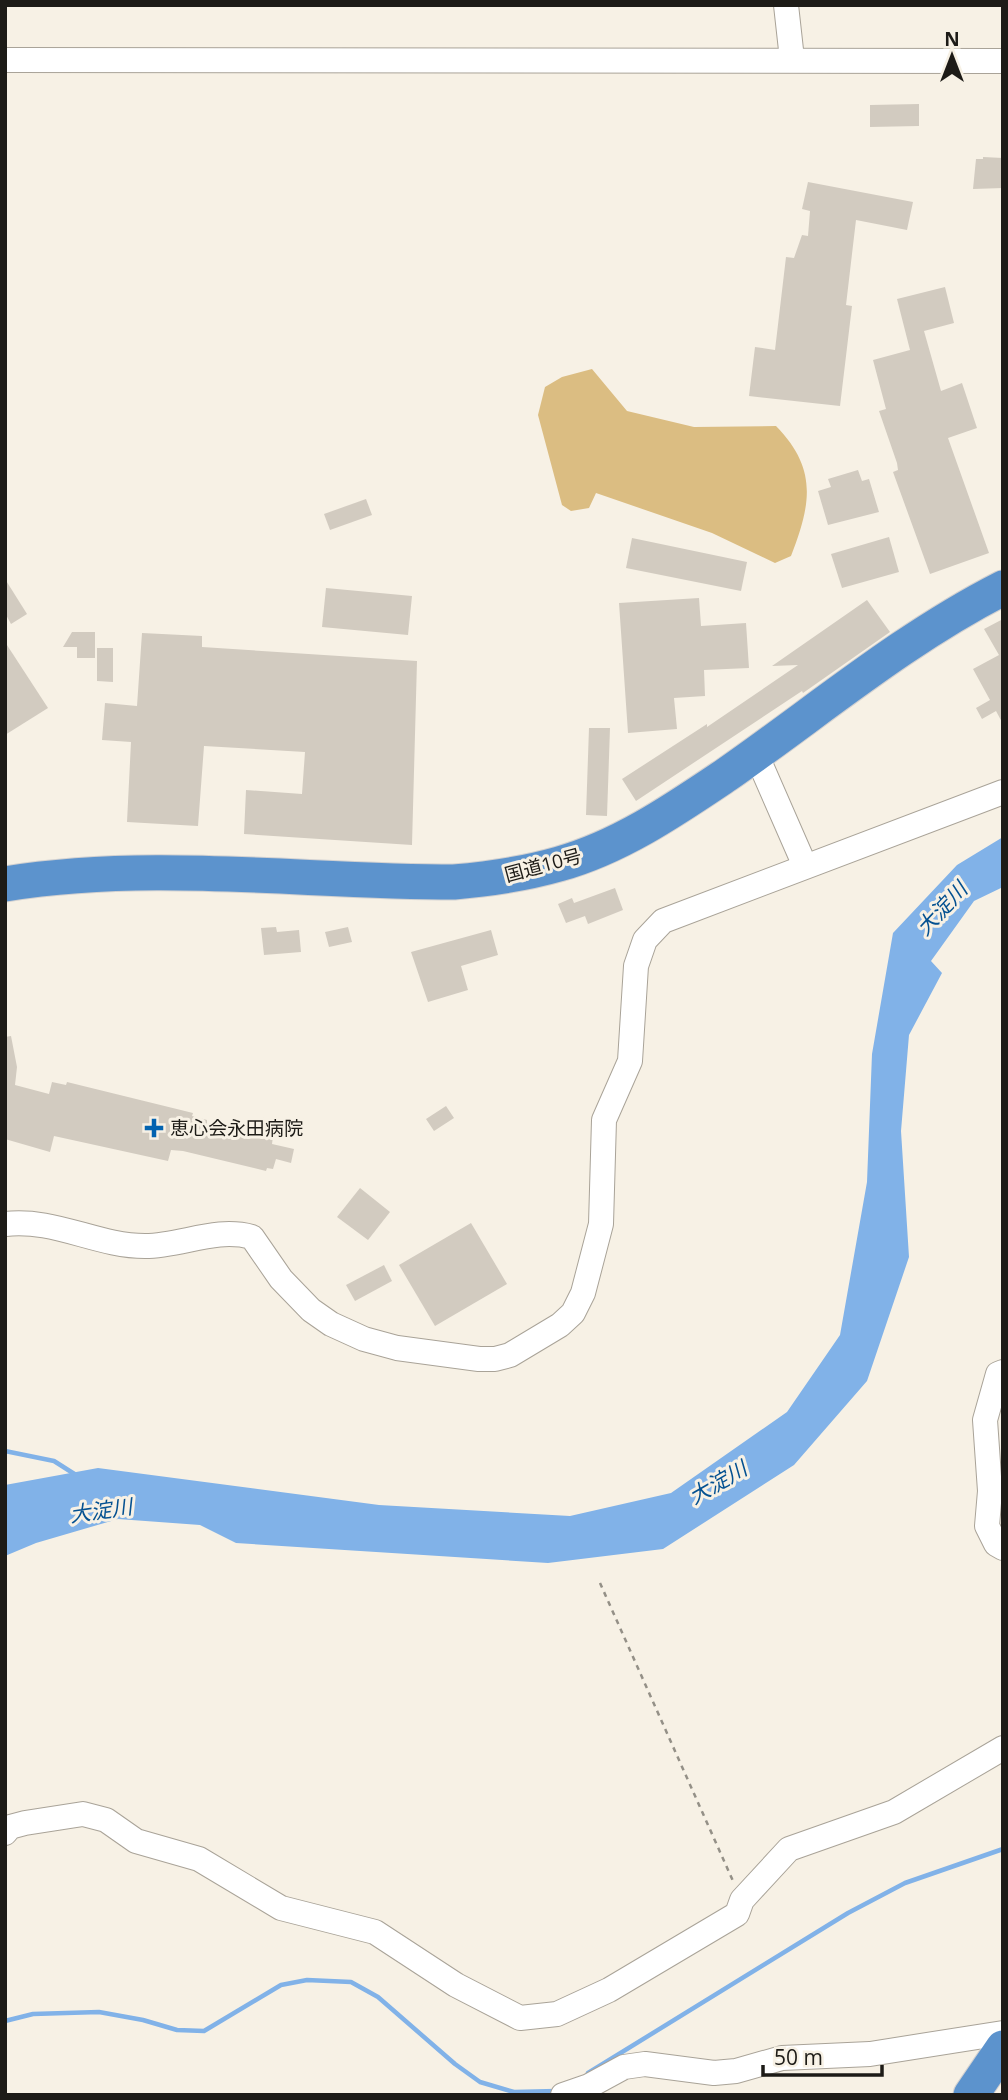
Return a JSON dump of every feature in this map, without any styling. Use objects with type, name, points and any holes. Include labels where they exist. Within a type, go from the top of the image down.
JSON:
[{"type":"highway","name":"国道10号","points":[[5,884],[62,875],[135,872],[454,882],[499,878],[561,864],[621,839],[670,814],[935,627],[1003,588]]},
{"type":"highway","points":[[971,2095],[1003,2049]]},
{"type":"street","points":[[786,5],[792,59]]},
{"type":"street","points":[[5,60],[1003,61]]},
{"type":"street","points":[[756,754],[805,866]]},
{"type":"street","points":[[5,1224],[47,1225],[99,1240],[148,1247],[233,1232],[252,1237],[281,1279],[311,1310],[331,1324],[364,1339],[397,1348],[479,1359],[510,1355],[560,1325],[573,1313],[583,1293],[604,1207],[604,1120],[630,1061],[633,986],[645,940],[663,920],[1003,793]]},
{"type":"street","points":[[1003,1372],[998,1374],[985,1420],[990,1491],[987,1527],[996,1544],[1003,1548]]},
{"type":"street","points":[[5,1833],[10,1827],[25,1823],[83,1814],[106,1820],[136,1841],[199,1858],[281,1908],[375,1932],[456,1985],[520,2018],[557,2014],[609,1990],[737,1914],[742,1900],[789,1849],[894,1812],[1003,1748]]},
{"type":"street","points":[[563,2095],[589,2086],[624,2067],[645,2064],[714,2073],[736,2071],[782,2058],[870,2054],[1003,2032]]},
{"type":"path","points":[[600,1583],[742,1900]]},
{"type":"shaded area","points":[[592,369],[627,411],[694,427],[776,426],[799,457],[807,488],[803,520],[791,556],[775,563],[712,533],[596,493],[589,508],[571,511],[562,505],[538,415],[545,387],[562,377]]},
{"type":"water","name":"大淀川","points":[[1003,837],[1003,887],[974,901],[931,961],[942,973],[909,1035],[901,1131],[909,1257],[867,1381],[794,1465],[663,1549],[548,1563],[236,1543],[200,1525],[118,1519],[36,1543],[5,1556],[5,1485],[98,1468],[379,1505],[570,1516],[671,1493],[787,1412],[840,1335],[867,1182],[872,1054],[893,933],[957,865]]},
{"type":"building","points":[[919,104],[919,126],[870,127],[870,105]]},
{"type":"building","points":[[1003,158],[1003,188],[973,189],[976,159]]},
{"type":"building","points":[[808,182],[913,202],[907,230],[856,220],[846,305],[852,306],[840,406],[749,396],[755,347],[775,350],[786,257],[794,258],[802,235],[808,236],[810,211],[802,209]]},
{"type":"building","points":[[945,287],[954,323],[924,331],[941,391],[962,383],[977,428],[948,438],[989,553],[930,574],[893,472],[898,470],[897,463],[879,411],[886,409],[873,360],[910,350],[897,299]]},
{"type":"building","points":[[858,470],[862,481],[869,479],[879,512],[828,525],[818,491],[831,487],[828,479]]},
{"type":"building","points":[[366,499],[372,515],[330,530],[324,514]]},
{"type":"building","points":[[889,537],[899,572],[842,588],[831,554]]},
{"type":"building","points":[[632,538],[747,562],[741,591],[626,568]]},
{"type":"building","points":[[5,579],[27,614],[11,624],[5,613]]},
{"type":"building","points":[[326,588],[412,596],[408,635],[322,627]]},
{"type":"building","points":[[699,598],[701,626],[746,623],[749,668],[704,670],[705,696],[674,698],[677,729],[628,733],[619,603]]},
{"type":"building","points":[[867,600],[890,632],[803,693],[802,691],[636,801],[622,779],[707,724],[707,727],[798,665],[772,666]]},
{"type":"building","points":[[1003,619],[1003,724],[996,711],[982,719],[976,708],[990,700],[973,669],[999,655],[984,629]]},
{"type":"building","points":[[72,632],[95,632],[95,658],[77,658],[77,647],[63,647]]},
{"type":"building","points":[[142,633],[202,636],[202,647],[417,661],[412,845],[244,834],[246,790],[302,794],[305,752],[204,746],[198,826],[127,822],[131,742],[102,740],[105,703],[137,706]]},
{"type":"building","points":[[5,642],[48,708],[5,735]]},
{"type":"building","points":[[97,648],[113,648],[113,682],[97,681]]},
{"type":"building","points":[[589,728],[610,728],[607,816],[586,815]]},
{"type":"building","points":[[615,888],[623,910],[588,924],[585,916],[566,923],[558,904],[572,898],[574,903]]},
{"type":"building","points":[[276,927],[277,932],[299,930],[301,952],[264,955],[261,928]]},
{"type":"building","points":[[348,927],[352,942],[329,947],[325,932]]},
{"type":"building","points":[[491,930],[498,955],[461,966],[468,990],[428,1002],[411,952]]},
{"type":"building","points":[[11,1036],[17,1067],[15,1085],[49,1094],[52,1082],[66,1085],[67,1082],[193,1113],[192,1116],[207,1120],[207,1124],[273,1136],[272,1144],[294,1149],[291,1163],[276,1159],[273,1169],[267,1168],[266,1171],[183,1151],[171,1150],[168,1161],[54,1136],[50,1152],[5,1139],[5,1037]]},
{"type":"building","points":[[446,1106],[454,1118],[434,1131],[426,1119]]},
{"type":"building","points":[[360,1188],[390,1212],[368,1240],[337,1217]]},
{"type":"building","points":[[471,1223],[507,1284],[435,1326],[399,1265]]},
{"type":"building","points":[[384,1265],[392,1281],[355,1301],[346,1285]]},
{"type":"waterway","points":[[5,1451],[54,1461],[76,1475]]},
{"type":"waterway","points":[[588,2073],[848,1913],[905,1883],[1003,1849]]},
{"type":"waterway","points":[[5,2021],[33,2014],[99,2012],[177,2030],[204,2031],[281,1985],[307,1980],[351,1982],[378,1997],[455,2064],[480,2082],[514,2092],[557,2091]]},
{"type":"place","name":"恵心会永田病院","points":[[154,1128]]}]
